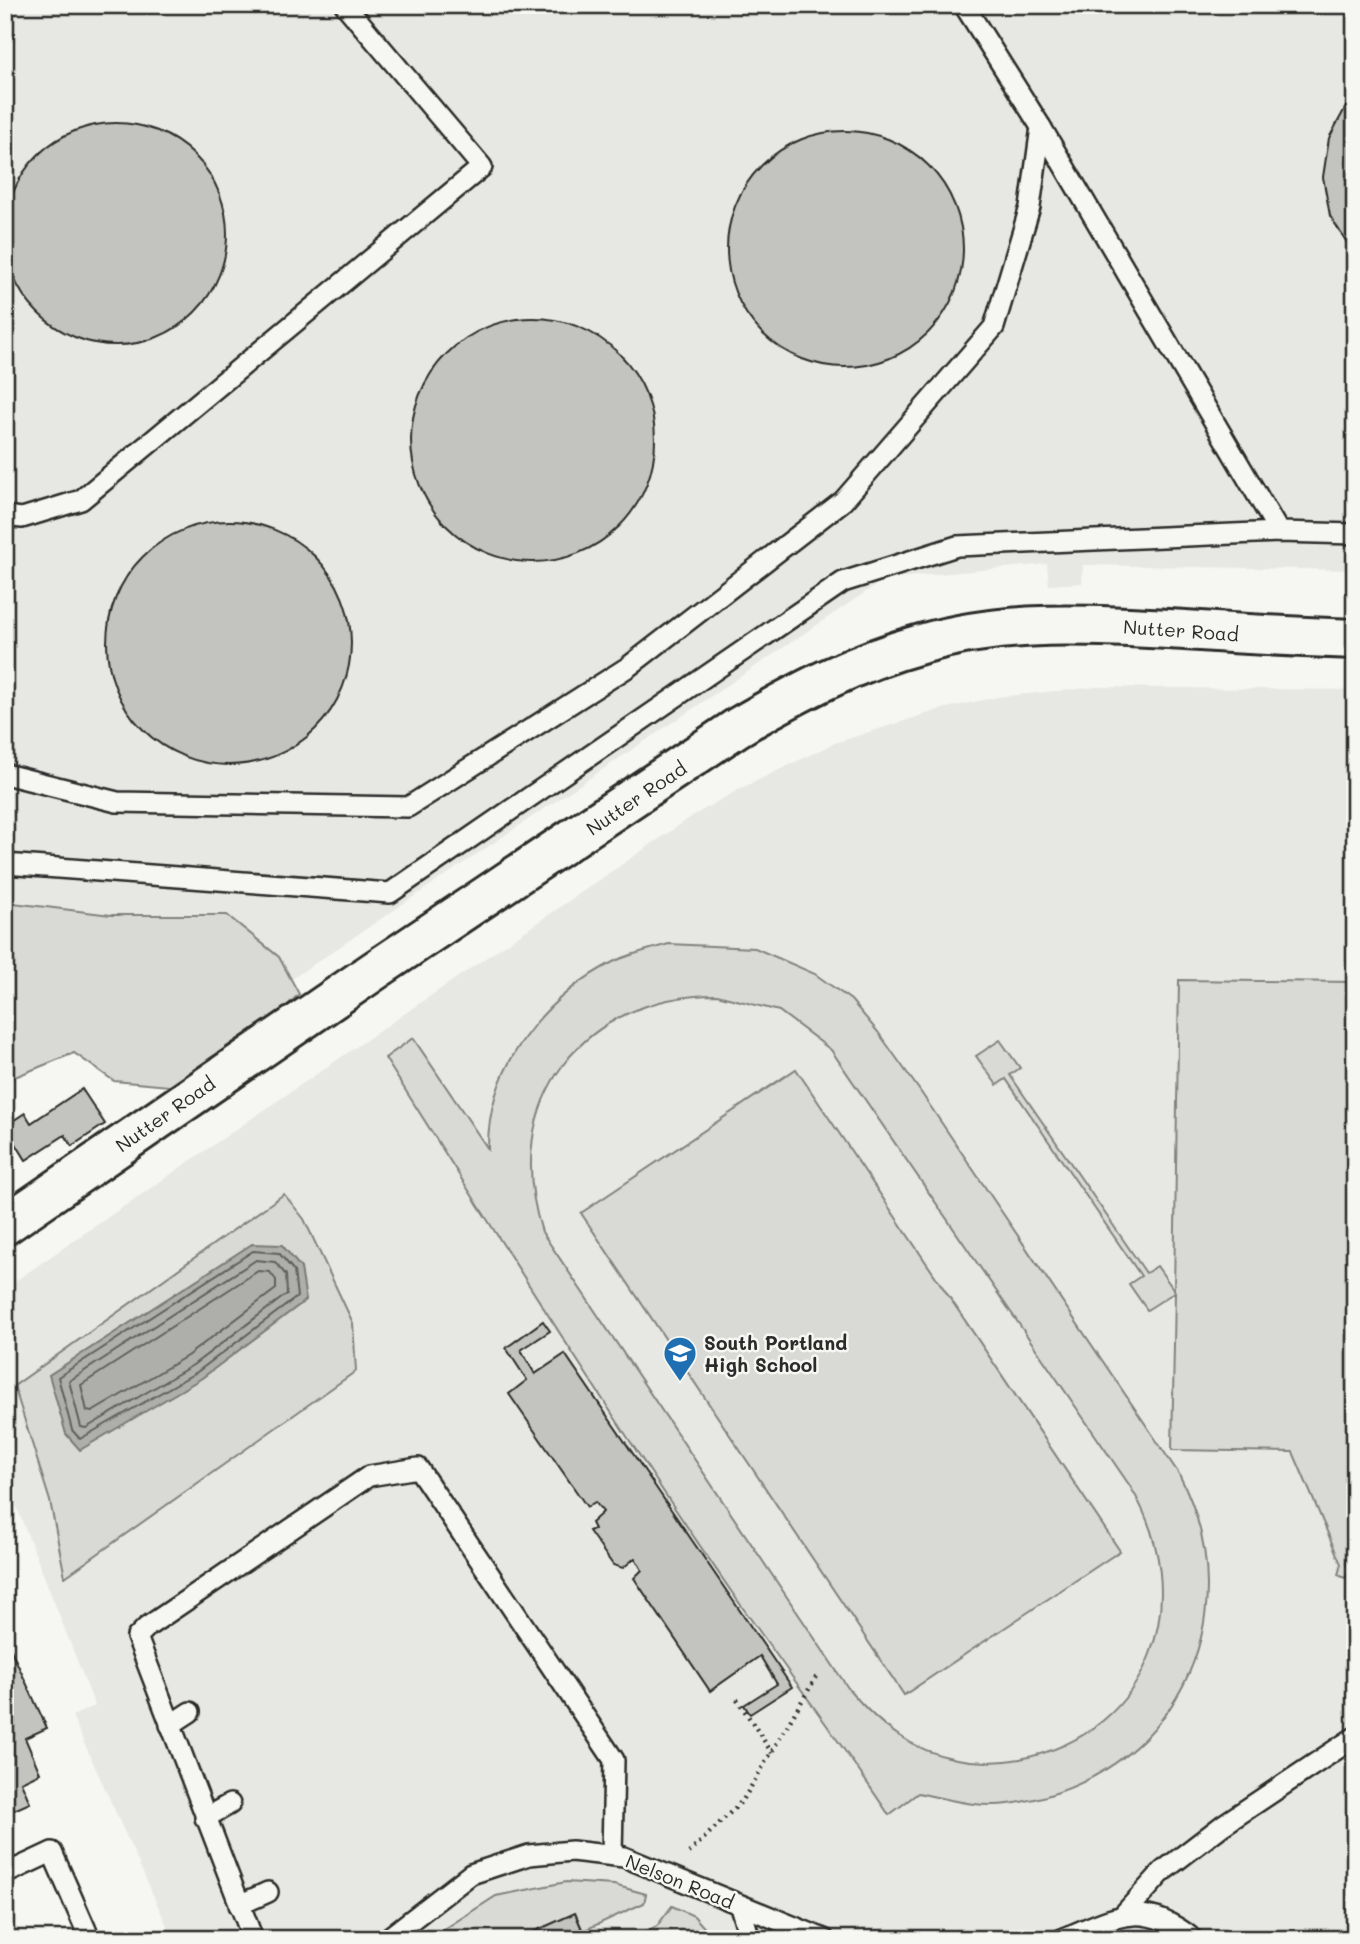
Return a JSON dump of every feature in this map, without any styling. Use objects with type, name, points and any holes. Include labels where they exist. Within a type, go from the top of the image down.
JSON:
[{"type":"street","name":"Nutter Road","points":[[5,1225],[374,971],[738,727],[795,694],[857,665],[951,636],[1029,626],[1081,624],[1355,639]]},
{"type":"lane","points":[[5,516],[22,518],[81,500],[482,167],[345,5]]},
{"type":"lane","points":[[964,5],[1041,127],[1279,532]]},
{"type":"lane","points":[[5,774],[117,802],[408,807],[628,667],[844,501],[994,327],[1030,207],[1041,127]]},
{"type":"lane","points":[[5,864],[390,893],[844,582],[957,546],[1279,532],[1355,534]]},
{"type":"lane","points":[[253,1939],[137,1637],[147,1627],[369,1476],[418,1468],[614,1760],[612,1855]]},
{"type":"lane","points":[[170,1725],[190,1712]]},
{"type":"lane","points":[[1124,1914],[1163,1871],[1223,1825],[1355,1737]]},
{"type":"lane","points":[[205,1818],[230,1804]]},
{"type":"lane","name":"Nelson Road","points":[[387,1939],[471,1874],[529,1855],[572,1851],[612,1855],[669,1874],[824,1939]]},
{"type":"lane","points":[[5,1874],[52,1852],[90,1939]]},
{"type":"lane","points":[[239,1905],[268,1892]]},
{"type":"lane","points":[[740,1906],[750,1939]]},
{"type":"lane","points":[[1062,1939],[1124,1914],[1150,1915],[1193,1939]]},
{"type":"path","points":[[669,1874],[743,1800],[818,1674]]},
{"type":"path","points":[[737,1699],[772,1753]]},
{"type":"shaded area","points":[[5,5],[1355,5],[1355,570],[1083,565],[1082,583],[1049,585],[1047,564],[885,579],[268,995],[5,992]]},
{"type":"shaded area","name":"South Portland High School","points":[[1096,687],[1355,690],[1355,1939],[173,1939],[72,1716],[95,1706],[5,1477],[5,1288],[694,815],[738,790],[835,743],[942,709],[997,697]]},
{"type":"shaded area","points":[[5,902],[111,915],[227,915],[279,957],[299,994],[202,1089],[114,1081],[74,1053],[5,1081]]},
{"type":"shaded area","points":[[669,944],[755,948],[815,974],[851,1000],[878,1032],[920,1091],[1179,1474],[1200,1529],[1207,1584],[1201,1637],[1183,1686],[1154,1728],[1114,1764],[1066,1789],[997,1805],[963,1802],[918,1793],[889,1815],[733,1594],[644,1462],[385,1058],[413,1038],[488,1149],[490,1119],[497,1091],[524,1039],[542,1016],[587,977],[613,962]],"holes":[[[717,995],[779,1011],[831,1050],[1130,1486],[1150,1528],[1160,1571],[1160,1614],[1150,1654],[1131,1690],[1103,1721],[1066,1744],[1020,1759],[988,1762],[956,1759],[912,1743],[871,1713],[848,1688],[542,1232],[532,1184],[533,1140],[543,1100],[563,1065],[591,1036],[627,1014],[669,1000]]]},
{"type":"shaded area","points":[[1179,980],[1355,982],[1355,1521],[1346,1564],[1351,1570],[1345,1578],[1338,1575],[1341,1564],[1293,1452],[1172,1450],[1175,1292],[1147,1310],[1129,1284],[1141,1276],[1006,1079],[997,1085],[976,1056],[1000,1040],[1020,1068],[1010,1075],[1146,1273],[1157,1266],[1174,1290]]},
{"type":"shaded area","points":[[796,1069],[1120,1551],[904,1695],[581,1213]]},
{"type":"shaded area","points":[[284,1194],[304,1219],[353,1323],[356,1371],[65,1577],[50,1501],[14,1386]]},
{"type":"shaded area","points":[[566,1882],[614,1885],[646,1894],[644,1903],[583,1931],[575,1913],[518,1939],[429,1939],[496,1896]]},
{"type":"shaded area","points":[[672,1906],[694,1916],[708,1932],[694,1939],[631,1939],[657,1926]]},
{"type":"water","points":[[252,1244],[282,1245],[301,1268],[306,1300],[202,1378],[80,1450],[66,1434],[49,1375]]},
{"type":"building","points":[[1355,97],[1355,255],[1330,216],[1323,177],[1329,138],[1348,103]]},
{"type":"building","points":[[127,123],[159,131],[178,141],[195,155],[209,172],[219,191],[227,234],[219,277],[209,296],[195,313],[178,327],[148,341],[105,345],[84,341],[63,332],[45,320],[30,305],[9,266],[5,223],[9,202],[18,181],[30,163],[45,148],[84,127]]},
{"type":"building","points":[[833,131],[857,131],[901,145],[929,165],[954,204],[961,226],[961,272],[954,294],[929,333],[901,353],[879,362],[857,367],[833,367],[789,353],[761,333],[741,305],[732,283],[727,261],[727,237],[741,193],[761,165],[789,145],[811,136]]},
{"type":"building","points":[[521,318],[545,318],[569,323],[591,332],[620,353],[635,372],[646,393],[653,416],[653,464],[646,487],[635,508],[620,527],[591,548],[569,557],[545,562],[521,562],[497,557],[475,548],[455,535],[438,518],[425,498],[416,476],[411,452],[411,428],[416,404],[425,382],[438,362],[455,345],[475,332],[497,323]]},
{"type":"building","points":[[229,521],[253,523],[276,530],[315,557],[342,596],[349,619],[349,667],[342,690],[315,729],[276,756],[253,763],[229,765],[205,763],[182,756],[143,729],[116,690],[109,667],[107,643],[109,619],[116,596],[143,557],[182,530],[205,523]]},
{"type":"building","points":[[82,1089],[105,1124],[72,1146],[65,1135],[26,1160],[5,1126],[25,1113],[31,1123]]},
{"type":"building","points":[[543,1321],[550,1331],[521,1350],[535,1374],[565,1354],[792,1687],[750,1714],[744,1705],[777,1684],[760,1656],[710,1691],[634,1578],[642,1570],[635,1558],[623,1568],[613,1565],[589,1531],[594,1529],[591,1523],[603,1512],[595,1502],[587,1507],[509,1394],[527,1380],[506,1348]]},
{"type":"building","points":[[5,1637],[47,1728],[25,1738],[40,1773],[21,1782],[30,1803],[5,1814]]},
{"type":"building","points":[[575,1913],[586,1939],[518,1939]]},
{"type":"place","name":"South Portland High School","points":[[680,1383]]}]
